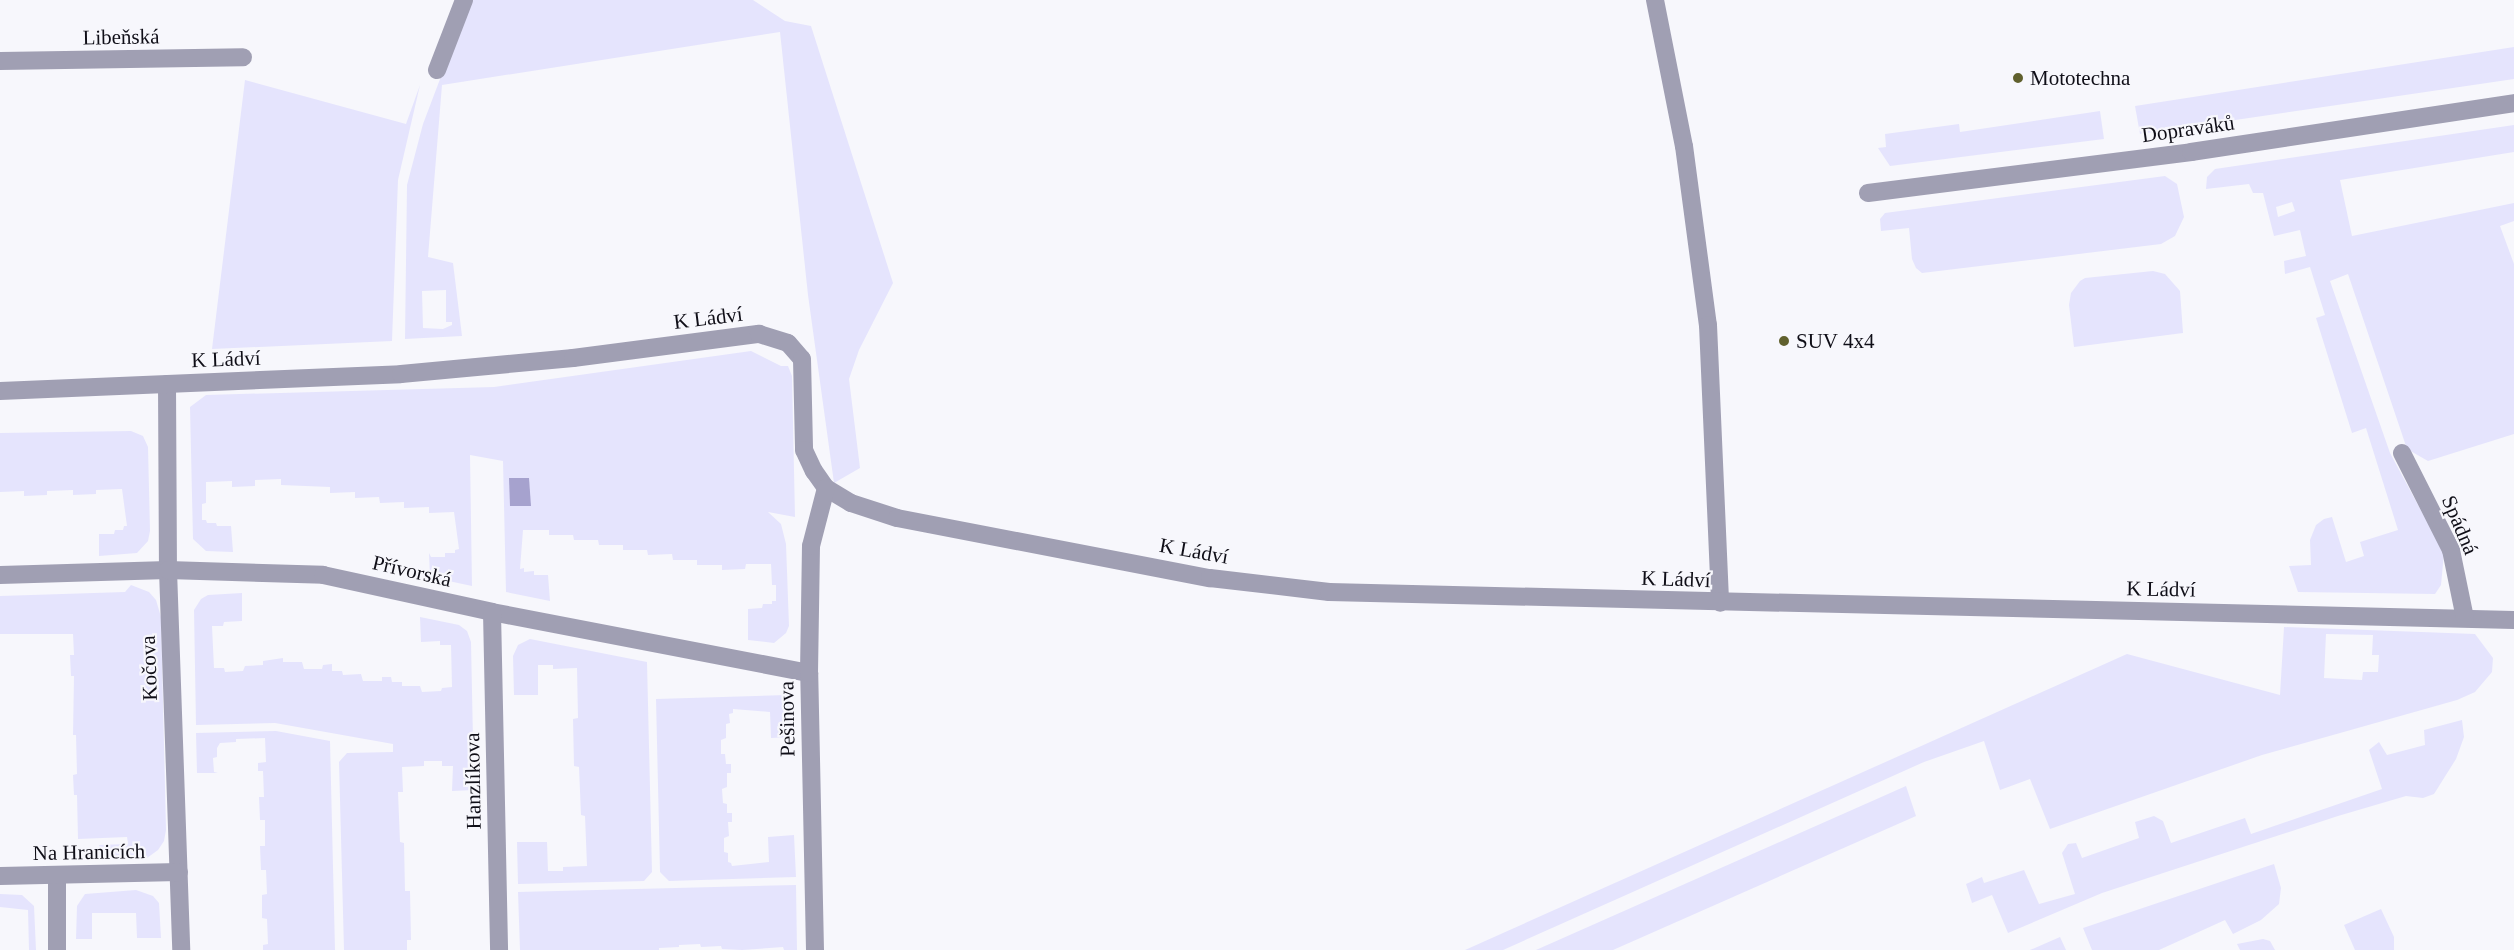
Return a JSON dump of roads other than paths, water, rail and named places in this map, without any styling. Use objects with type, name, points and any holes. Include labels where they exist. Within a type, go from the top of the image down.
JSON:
[{"type":"street","points":[[437,70],[464,0]]},
{"type":"street","points":[[1655,0],[1684,146],[1708,325],[1720,603]]},
{"type":"street","name":"Libeňská","points":[[0,61],[243,57]]},
{"type":"street","name":"Dopraváků","points":[[1868,193],[2147,158],[2514,103]]},
{"type":"street","name":"K Ládví","points":[[0,391],[401,374],[573,358],[759,334],[788,343],[802,359],[804,450],[814,471],[826,488],[851,503],[897,518],[1210,578],[1329,592],[2514,620]]},
{"type":"street","name":"Kočova","points":[[167,384],[168,570],[181,950]]},
{"type":"street","name":"Spádná","points":[[2402,453],[2451,550],[2465,618]]},
{"type":"street","name":"Pešinova","points":[[814,950],[809,673],[810,546],[826,488]]},
{"type":"street","name":"Přívorská","points":[[0,574],[168,570],[323,574],[492,612],[809,673]]},
{"type":"street","name":"Hanzlíkova","points":[[492,612],[499,950]]},
{"type":"street","name":"Na Hranicích","points":[[0,876],[178,872]]},
{"type":"street","points":[[57,875],[57,950]]},
{"type":"place","name":"Mototechna","points":[[2018,78]]},
{"type":"place","name":"SUV 4x4","points":[[1784,341]]}]
